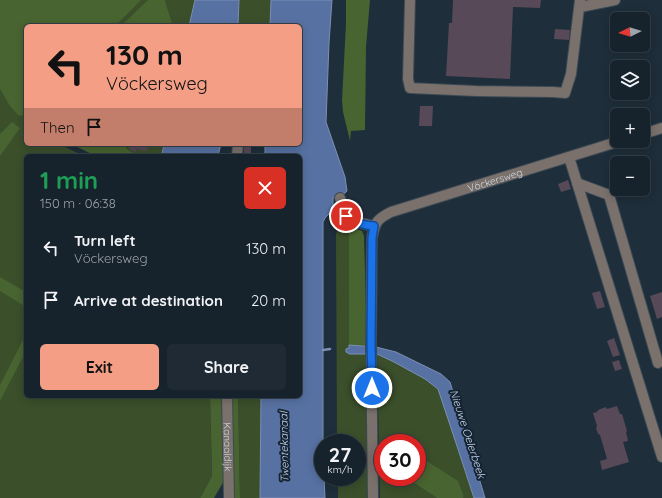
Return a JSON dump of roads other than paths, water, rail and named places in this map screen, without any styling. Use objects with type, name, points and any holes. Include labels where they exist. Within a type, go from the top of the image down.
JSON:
[{"type":"street","points":[[410,0],[408,79],[410,88],[565,93],[571,74],[580,3],[615,0]]},
{"type":"street","points":[[650,132],[662,128]]},
{"type":"street","name":"Vöckersweg","points":[[374,226],[383,217],[391,212],[610,144]]},
{"type":"street","points":[[569,157],[662,457]]},
{"type":"street","points":[[577,183],[609,195],[658,363]]},
{"type":"street","points":[[340,198],[344,211],[349,219],[374,226],[372,238],[371,343],[373,498]]},
{"type":"street","name":"Kanaaldijk","points":[[227,398],[229,498]]},
{"type":"water","points":[[195,0],[239,0],[238,24],[189,24]]},
{"type":"water","name":"Twentekanaal","points":[[271,0],[332,0],[326,122],[345,177],[347,191],[333,198],[333,210],[323,222],[323,434],[314,434],[314,486],[324,486],[325,498],[260,498],[261,398],[302,398],[302,154],[265,154],[265,146],[302,146],[302,24],[270,24]]},
{"type":"water","points":[[164,146],[220,146],[218,154],[162,154]]},
{"type":"water","points":[[349,345],[376,347],[396,352],[441,374],[450,382],[485,498],[474,498],[438,389],[425,379],[377,354],[349,354],[346,352],[346,349],[349,348]]},
{"type":"waterway","name":"Nieuwe Oelerbeek","points":[[323,350],[330,349]]}]
